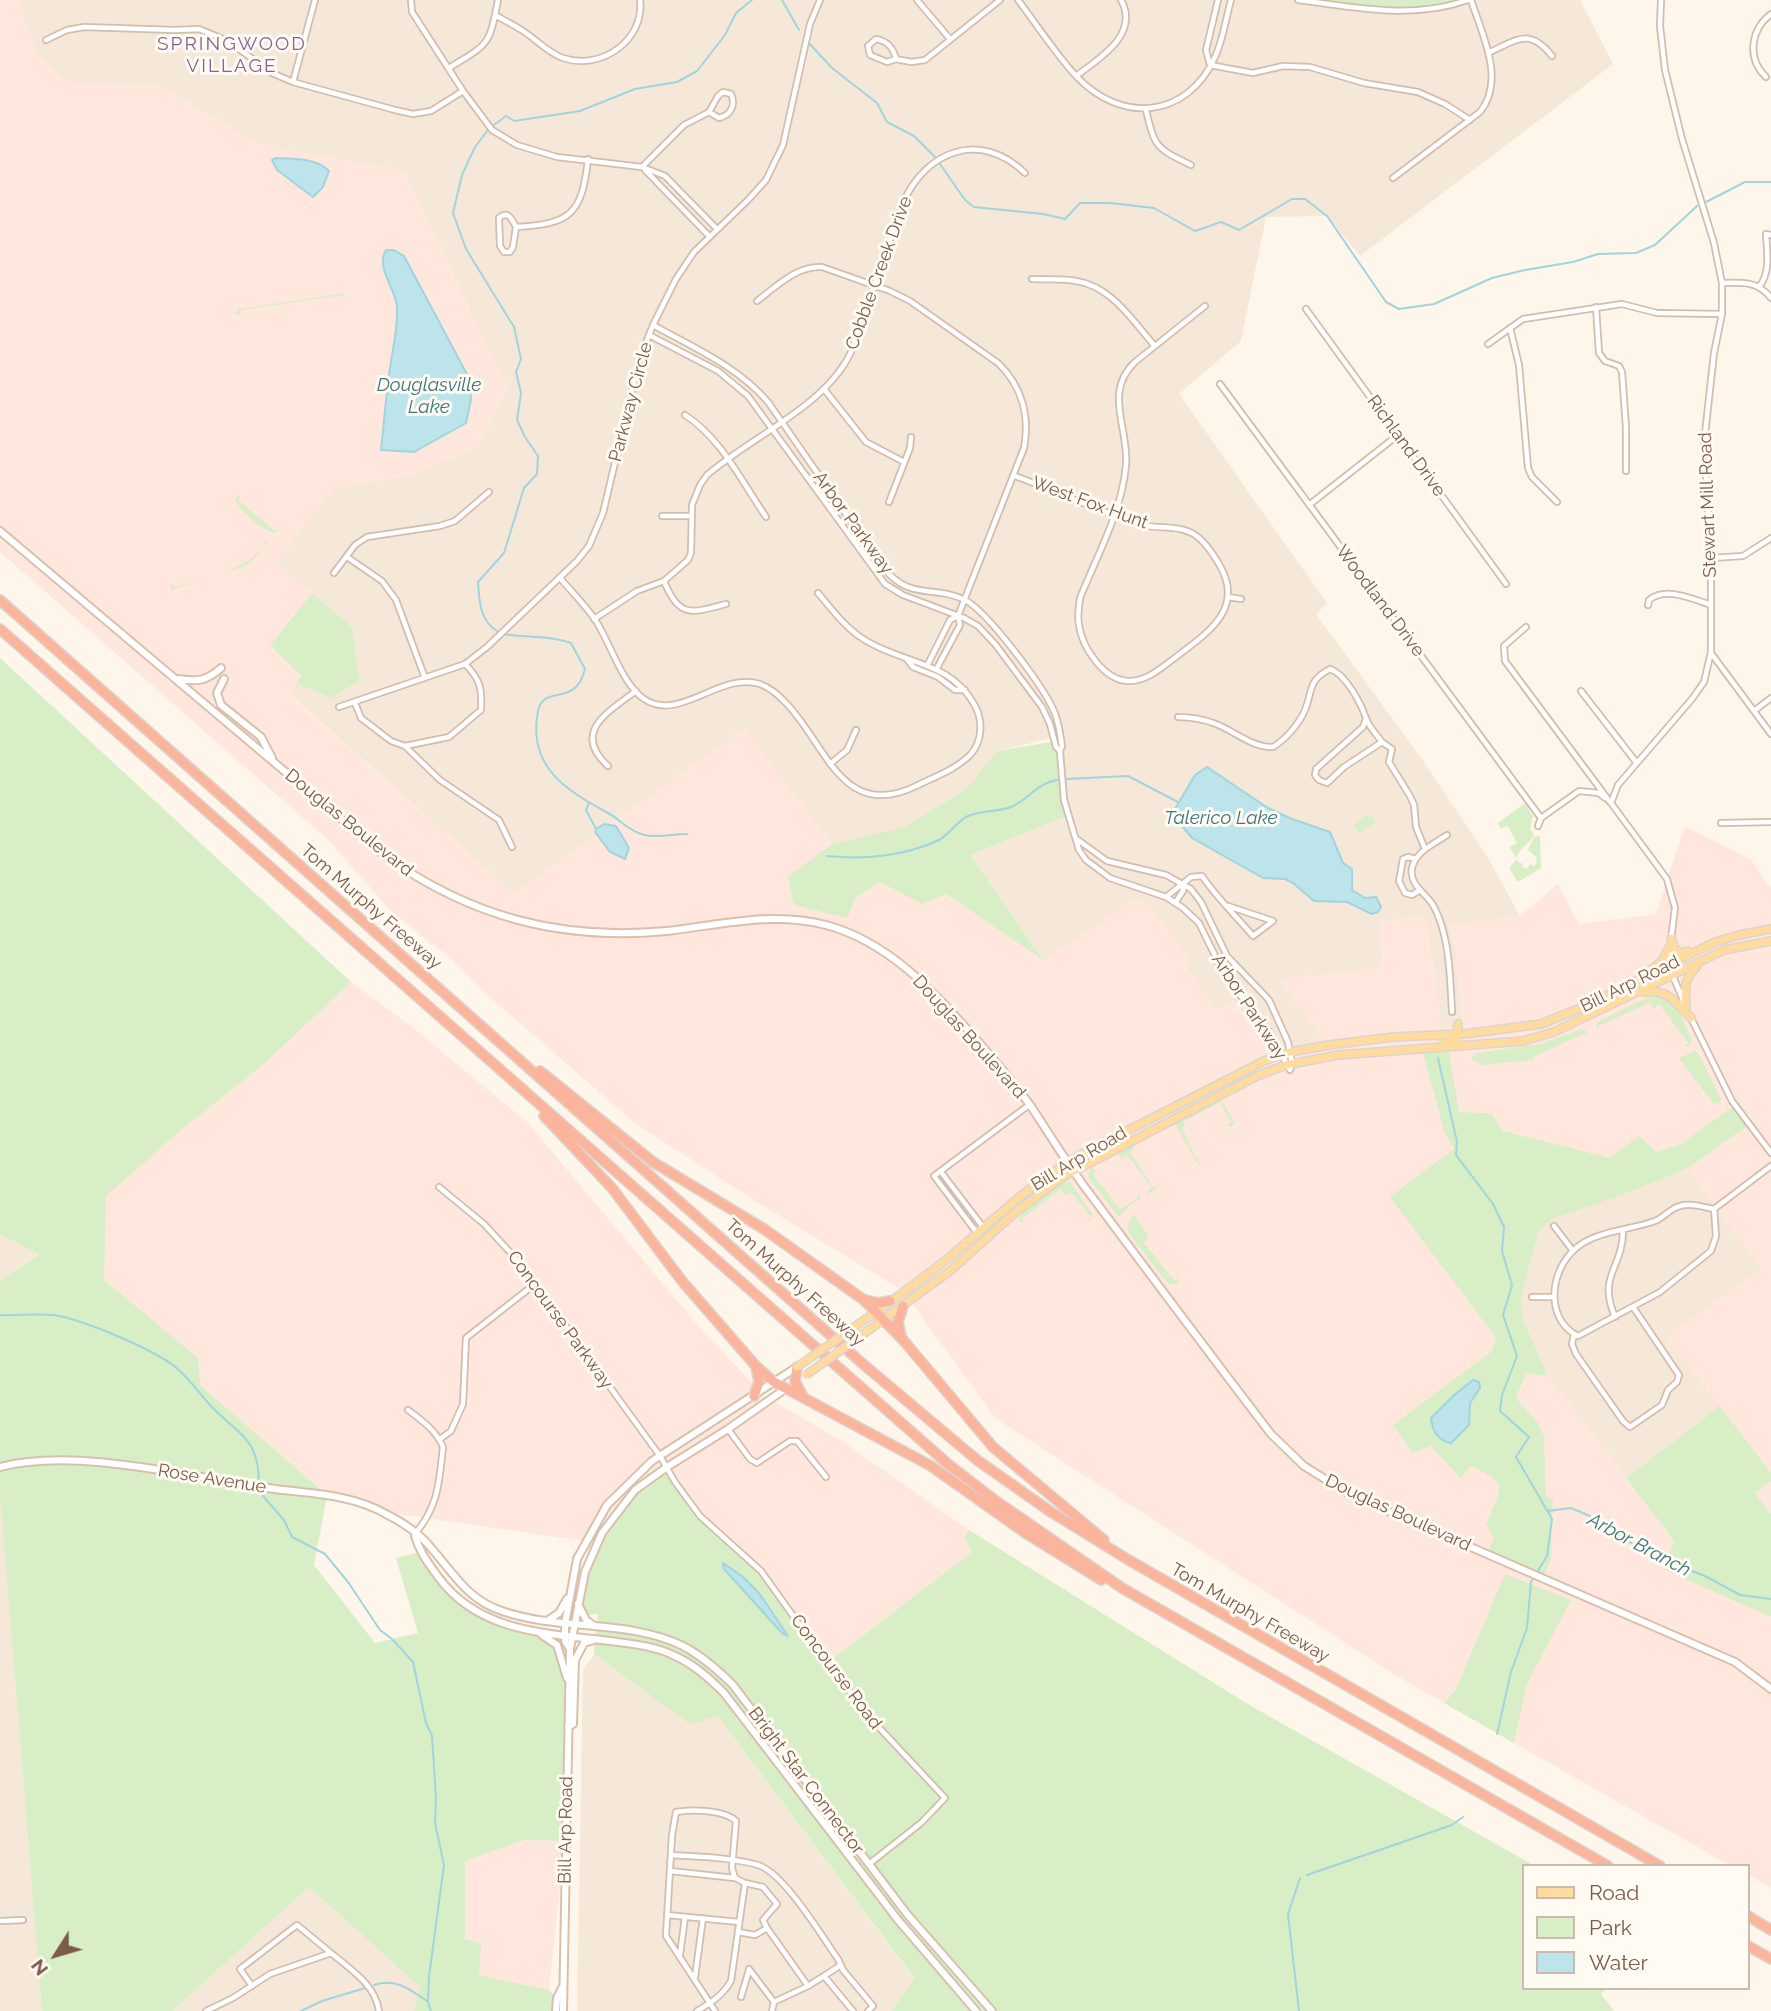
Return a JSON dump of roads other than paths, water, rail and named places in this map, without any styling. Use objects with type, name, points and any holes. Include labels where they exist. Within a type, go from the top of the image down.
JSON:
[{"type":"highway","name":"Tom Murphy Freeway","points":[[0,600],[929,1422],[1019,1490],[1127,1559],[1657,1864]]},
{"type":"highway","name":"Tom Murphy Freeway","points":[[0,629],[964,1477],[1122,1588],[1605,1864]]},
{"type":"highway","points":[[440,990],[653,1163],[750,1220],[864,1300],[904,1341],[971,1423],[1006,1460],[1127,1559]]},
{"type":"highway","points":[[512,1081],[612,1188],[682,1281],[774,1382],[931,1466],[1069,1561],[1122,1588]]},
{"type":"highway","points":[[864,1300],[890,1301]]},
{"type":"highway","points":[[903,1306],[898,1322],[904,1341]]},
{"type":"highway","points":[[754,1396],[759,1382],[755,1364]]},
{"type":"highway","points":[[797,1367],[795,1381],[803,1397]]},
{"type":"highway","points":[[1750,1917],[1771,1930]]},
{"type":"highway","points":[[1750,1947],[1771,1959]]},
{"type":"main road","name":"Douglas Boulevard","points":[[0,531],[405,870],[447,894],[497,915],[556,929],[596,933],[667,930],[778,918],[826,925],[853,935],[892,957],[923,981],[988,1053],[1030,1105],[1073,1171],[1271,1434],[1304,1466],[1349,1494],[1735,1662],[1771,1689]]},
{"type":"main road","points":[[177,679],[197,682],[207,679],[221,668]]},
{"type":"main road","points":[[224,679],[217,693],[221,705],[261,737],[275,762]]},
{"type":"main road","name":"Bill Arp Road","points":[[563,2011],[570,1649],[565,1624],[577,1559],[607,1505],[622,1488],[660,1457],[797,1367],[933,1270],[1019,1195],[1067,1162],[1244,1070],[1286,1053],[1393,1037],[1458,1034],[1541,1024],[1568,1014],[1715,942],[1771,929]]},
{"type":"main road","name":"Bill Arp Road","points":[[569,1636],[585,1572],[602,1533],[635,1490],[884,1320],[950,1271],[1027,1203],[1073,1171],[1222,1093],[1289,1064],[1338,1055],[1523,1041],[1554,1032],[1724,950],[1771,941]]},
{"type":"main road","points":[[1671,942],[1681,953],[1715,942]]},
{"type":"main road","points":[[1644,978],[1662,961],[1671,942]]},
{"type":"main road","points":[[1686,1007],[1685,987],[1688,976],[1702,961]]},
{"type":"main road","points":[[1636,993],[1659,990],[1668,995],[1691,1018]]},
{"type":"main road","points":[[1430,1048],[1456,1040],[1458,1024]]},
{"type":"main road","name":"Rose Avenue","points":[[0,1468],[54,1461],[93,1463],[158,1469],[270,1489],[327,1495],[383,1512],[431,1547],[454,1578],[471,1595],[498,1610],[573,1624]]},
{"type":"main road","name":"Rose Avenue","points":[[415,1534],[425,1558],[445,1586],[464,1604],[493,1621],[534,1632],[569,1636]]},
{"type":"main road","points":[[546,1621],[559,1613],[571,1591]]},
{"type":"main road","points":[[578,1604],[586,1620],[595,1627]]},
{"type":"main road","name":"Bright Star Connector","points":[[573,1624],[658,1637],[681,1646],[717,1669],[733,1685],[938,1951],[992,2011]]},
{"type":"main road","points":[[534,1632],[549,1638],[557,1645],[569,1682]]},
{"type":"main road","name":"Bright Star Connector","points":[[569,1636],[636,1644],[677,1656],[709,1678],[724,1693],[898,1920],[976,2011]]},
{"type":"main road","points":[[568,1727],[573,1724],[575,1660],[584,1643],[596,1639]]},
{"type":"main road","points":[[556,2011],[557,1998],[564,1987]]},
{"type":"street","points":[[293,82],[315,0]]},
{"type":"street","points":[[411,0],[412,12],[463,91],[492,130],[517,145],[557,157],[642,167],[665,176],[717,229]]},
{"type":"street","points":[[449,68],[482,48],[489,38],[498,0]]},
{"type":"street","points":[[495,15],[525,32],[561,58],[586,60],[608,55],[628,41],[637,26],[640,0]]},
{"type":"street","name":"Parkway Circle","points":[[339,707],[466,664],[560,578],[589,546],[600,520],[639,357],[676,279],[694,252],[748,200],[766,180],[776,162],[783,145],[810,24],[820,0]]},
{"type":"street","points":[[917,0],[950,39]]},
{"type":"street","points":[[896,59],[894,50],[884,40],[876,39],[868,46],[870,55],[879,61],[925,60],[1000,0]]},
{"type":"street","points":[[1018,0],[1076,76],[1121,107],[1146,110],[1171,104],[1198,85],[1215,57],[1231,0]]},
{"type":"street","points":[[1076,76],[1101,58],[1119,40],[1127,20],[1126,8],[1121,0]]},
{"type":"street","points":[[1210,65],[1206,50],[1218,0]]},
{"type":"street","points":[[1298,0],[1373,11],[1411,11],[1469,0],[1488,52],[1492,82],[1489,100],[1470,120],[1393,178]]},
{"type":"street","name":"Stewart Mill Road","points":[[1611,803],[1618,785],[1704,682],[1711,652],[1711,558],[1704,443],[1721,314],[1721,283],[1714,243],[1682,139],[1665,70],[1660,26],[1661,0]]},
{"type":"street","points":[[1766,77],[1756,68],[1753,43],[1757,29],[1771,14]]},
{"type":"street","points":[[46,40],[67,30],[84,27],[199,29],[228,41],[272,73],[293,82],[414,114],[431,111],[463,91]]},
{"type":"street","points":[[1488,52],[1523,38],[1541,42],[1552,56]]},
{"type":"street","points":[[1210,65],[1253,73],[1283,66],[1310,67],[1364,83],[1418,92],[1445,104],[1470,120]]},
{"type":"street","points":[[642,167],[684,125],[709,111],[718,96],[723,92],[731,94],[731,112],[726,116],[719,118],[709,111]]},
{"type":"street","points":[[1146,110],[1153,138],[1161,150],[1191,165]]},
{"type":"street","name":"Cobble Creek Drive","points":[[664,581],[683,566],[691,552],[692,505],[700,485],[708,475],[824,389],[844,368],[910,187],[926,167],[949,154],[979,150],[999,155],[1025,173]]},
{"type":"street","points":[[516,227],[547,225],[560,220],[575,207],[584,192],[588,159]]},
{"type":"street","points":[[642,167],[709,236]]},
{"type":"street","points":[[503,214],[508,215],[516,227],[513,247],[509,252],[504,252],[500,246],[499,218],[503,214]]},
{"type":"street","points":[[1759,287],[1765,279],[1768,262],[1766,234],[1771,235]]},
{"type":"street","points":[[757,301],[801,269],[810,266],[822,267],[874,285],[919,306],[1006,371],[1019,391],[1027,431],[1024,448],[958,616],[960,625],[937,669]]},
{"type":"street","points":[[1032,279],[1078,281],[1101,289],[1154,345]]},
{"type":"street","points":[[1721,283],[1747,282],[1759,287],[1771,298]]},
{"type":"street","points":[[1488,344],[1523,319],[1596,307],[1622,304],[1657,313],[1721,314]]},
{"type":"street","points":[[1205,306],[1128,368],[1118,388],[1117,400],[1126,462],[1114,515],[1080,598],[1078,613],[1083,639],[1100,665],[1111,674],[1129,681],[1154,673],[1210,631],[1222,614],[1228,597],[1241,599]]},
{"type":"street","points":[[1596,307],[1599,353],[1605,360],[1619,366],[1622,372],[1626,471]]},
{"type":"street","name":"Richland Drive","points":[[1306,309],[1506,584]]},
{"type":"street","name":"Arbor Parkway","points":[[653,325],[733,370],[753,386],[781,421],[888,575],[905,587],[964,600],[999,634],[1050,703],[1058,722],[1064,800],[1079,850],[1086,860],[1110,878],[1166,897],[1199,923],[1225,976],[1286,1053]]},
{"type":"street","points":[[1510,328],[1519,365],[1528,468],[1532,477],[1557,502]]},
{"type":"street","name":"Arbor Parkway","points":[[649,335],[705,364],[732,381],[748,396],[880,578],[903,595],[958,616],[984,632],[1042,707],[1056,747],[1060,751]]},
{"type":"street","name":"Woodland Drive","points":[[1220,384],[1541,818]]},
{"type":"street","points":[[824,389],[866,442],[904,463]]},
{"type":"street","points":[[685,415],[704,430],[766,517]]},
{"type":"street","points":[[1308,505],[1398,435]]},
{"type":"street","points":[[889,502],[910,448],[911,438]]},
{"type":"street","name":"West Fox Hunt","points":[[1015,476],[1142,525],[1188,531],[1204,543],[1222,569],[1228,597]]},
{"type":"street","points":[[334,573],[355,545],[367,537],[440,526],[454,521],[489,492]]},
{"type":"street","points":[[662,516],[691,516]]},
{"type":"street","points":[[1711,558],[1744,556],[1771,538]]},
{"type":"street","points":[[347,557],[382,581],[396,600],[425,678]]},
{"type":"street","points":[[560,578],[594,619],[636,691],[643,698],[664,706],[681,703],[728,684],[759,684],[775,692],[795,713],[830,764],[847,784],[859,792],[870,795],[911,789],[950,769],[970,755],[979,740],[980,718],[965,690],[953,678],[928,664],[860,638],[818,593]]},
{"type":"street","points":[[594,619],[637,591],[664,581],[673,600],[682,609],[692,611],[726,604]]},
{"type":"street","points":[[1648,605],[1655,595],[1665,593],[1710,605]]},
{"type":"street","points":[[928,664],[950,620],[958,616]]},
{"type":"street","points":[[1526,627],[1507,642],[1503,651],[1505,661],[1667,879],[1675,908],[1668,965],[1672,976],[1732,1101],[1771,1153]]},
{"type":"street","points":[[1711,652],[1771,734]]},
{"type":"street","points":[[905,657],[913,667],[938,677],[955,691],[965,690]]},
{"type":"street","points":[[405,746],[449,737],[481,710],[481,685],[466,664]]},
{"type":"street","points":[[1178,717],[1191,717],[1216,724],[1258,744],[1273,747],[1299,721],[1312,685],[1330,669],[1337,671],[1364,708],[1366,719],[1382,742],[1392,749],[1389,762],[1410,796],[1416,814],[1416,827],[1424,849]]},
{"type":"street","points":[[608,766],[596,755],[592,743],[594,730],[597,722],[636,691]]},
{"type":"street","points":[[1581,691],[1636,762]]},
{"type":"street","points":[[1754,711],[1771,698]]},
{"type":"street","points":[[355,703],[361,718],[391,741],[405,746],[440,780],[499,820],[512,847]]},
{"type":"street","points":[[1366,719],[1363,727],[1316,769],[1315,775],[1322,782],[1330,781],[1344,767],[1382,742]]},
{"type":"street","points":[[830,764],[847,750],[856,730]]},
{"type":"street","points":[[1538,826],[1541,818],[1579,790],[1599,793],[1611,803]]},
{"type":"street","points":[[1721,823],[1771,822]]},
{"type":"street","points":[[1447,835],[1424,849],[1412,866],[1412,876],[1433,905],[1440,922],[1448,957],[1452,1012]]},
{"type":"street","points":[[1078,840],[1107,861],[1166,875],[1183,883]]},
{"type":"street","points":[[1416,859],[1403,859],[1399,881],[1405,894],[1412,895],[1420,890]]},
{"type":"street","points":[[1166,897],[1191,877],[1202,876],[1253,936],[1273,921],[1228,906]]},
{"type":"street","points":[[1175,903],[1183,891],[1183,883]]},
{"type":"street","name":"Arbor Parkway","points":[[1183,883],[1201,902],[1227,956],[1269,1000],[1281,1024],[1289,1064]]},
{"type":"street","points":[[980,1230],[934,1176],[1030,1105]]},
{"type":"street","points":[[1714,1209],[1716,1236],[1711,1251],[1660,1292],[1615,1317],[1578,1336],[1567,1331],[1558,1317],[1553,1297],[1558,1276],[1569,1255],[1584,1242],[1658,1220],[1678,1206],[1692,1205],[1714,1209],[1771,1166]]},
{"type":"street","points":[[940,1172],[980,1230]]},
{"type":"street","name":"Concourse Parkway","points":[[439,1187],[502,1242],[667,1467]]},
{"type":"street","points":[[1554,1226],[1573,1251]]},
{"type":"street","points":[[1615,1317],[1607,1299],[1609,1278],[1623,1245],[1623,1230]]},
{"type":"street","points":[[440,1439],[451,1431],[463,1404],[466,1338],[535,1284]]},
{"type":"street","points":[[1532,1297],[1553,1297]]},
{"type":"street","points":[[1574,1335],[1572,1344],[1576,1354],[1623,1422],[1630,1427],[1662,1405],[1668,1390],[1677,1382],[1679,1375],[1633,1307]]},
{"type":"street","points":[[408,1410],[428,1425],[443,1447],[435,1502],[428,1519],[415,1534]]},
{"type":"street","points":[[728,1429],[750,1459],[757,1463],[790,1441],[797,1441],[826,1477]]},
{"type":"street","name":"Concourse Road","points":[[667,1467],[700,1516],[761,1571],[819,1653],[872,1720],[945,1798],[921,1823],[869,1864]]},
{"type":"street","points":[[715,2011],[666,1936],[676,1812],[688,1809],[729,1815],[736,1821],[733,1860],[735,1878]]},
{"type":"street","points":[[671,1855],[760,1865],[781,1879],[873,2006],[867,2011]]},
{"type":"street","points":[[670,1871],[735,1878],[763,1887],[777,1904],[763,1920],[808,1986]]},
{"type":"street","points":[[697,2011],[723,1995],[730,1981],[745,1883]]},
{"type":"street","points":[[667,1915],[739,1922]]},
{"type":"street","points":[[680,1955],[685,1917]]},
{"type":"street","points":[[695,1978],[703,1918]]},
{"type":"street","points":[[0,1921],[23,1920]]},
{"type":"street","points":[[252,1986],[240,1969],[297,1926],[371,1987],[379,2011]]},
{"type":"street","points":[[738,1932],[755,1935],[767,1928]]},
{"type":"street","points":[[206,2011],[233,1998],[270,1974],[331,1953]]},
{"type":"street","points":[[772,2011],[774,2003],[841,1965]]},
{"type":"street","points":[[741,1997],[749,1969],[774,2003]]},
{"type":"street","points":[[824,1976],[853,2011]]},
{"type":"water","points":[[272,160],[304,160],[324,167],[329,171],[323,187],[313,197],[277,170]]},
{"type":"water","name":"Douglasville Lake","points":[[386,250],[394,250],[404,256],[469,378],[471,399],[466,423],[414,452],[381,450],[397,315],[396,300],[384,271],[383,257]]},
{"type":"water","name":"Talerico Lake","points":[[1207,767],[1268,808],[1330,832],[1343,863],[1352,869],[1352,890],[1365,898],[1376,897],[1381,907],[1378,912],[1372,914],[1347,902],[1314,901],[1293,883],[1285,879],[1263,878],[1192,838],[1172,814],[1195,775]]},
{"type":"water","points":[[604,824],[616,826],[629,848],[625,859],[610,852],[595,832]]},
{"type":"water","points":[[1473,1380],[1479,1382],[1480,1388],[1470,1403],[1469,1425],[1451,1443],[1446,1442],[1436,1434],[1431,1418]]},
{"type":"water","points":[[723,1563],[759,1593],[788,1636],[782,1633],[724,1569]]},
{"type":"waterway","points":[[494,125],[506,116],[514,121],[580,111],[635,89],[677,82],[697,71],[725,35],[736,13],[752,0]]},
{"type":"waterway","points":[[782,0],[799,30]]},
{"type":"waterway","points":[[808,42],[832,68],[877,103],[887,122],[914,136],[935,157]]},
{"type":"waterway","name":"Arbor Branch","points":[[488,130],[475,147],[462,175],[453,213],[466,249],[514,327],[521,359],[516,372],[521,393],[517,420],[538,456],[537,474],[524,488],[504,553],[478,582],[484,616],[497,631]]},
{"type":"waterway","points":[[940,164],[965,200],[974,207],[1065,219],[1080,203],[1110,203],[1154,208],[1195,231],[1221,222],[1239,230],[1292,199],[1305,199],[1327,216],[1386,302],[1399,309],[1434,304],[1492,278],[1525,270],[1573,262],[1598,254],[1636,253],[1655,245],[1697,206]]},
{"type":"waterway","points":[[1706,202],[1745,182],[1771,182]]},
{"type":"waterway","name":"Arbor Branch","points":[[503,634],[571,643],[585,669],[574,688],[546,698],[538,711],[538,747],[553,774],[578,795],[638,833],[654,836],[687,834]]},
{"type":"waterway","name":"Arbor Branch","points":[[1066,779],[1128,776],[1178,802]]},
{"type":"waterway","name":"Arbor Branch","points":[[827,856],[884,856],[912,850],[939,840],[968,816],[1011,807],[1044,784],[1057,780]]},
{"type":"waterway","points":[[589,803],[586,810],[596,829]]},
{"type":"waterway","name":"Arbor Branch","points":[[1438,1058],[1457,1142],[1456,1155],[1493,1204],[1504,1227],[1502,1251],[1512,1285],[1503,1315],[1517,1356],[1502,1395],[1500,1411],[1529,1437],[1516,1457],[1552,1519],[1547,1556],[1531,1582],[1527,1628],[1511,1672],[1497,1734]]},
{"type":"waterway","points":[[0,1315],[47,1314],[66,1318],[119,1337],[170,1363],[240,1432],[252,1448],[256,1457],[259,1485]]},
{"type":"waterway","points":[[261,1491],[284,1520],[292,1537],[325,1554],[348,1582],[380,1630],[413,1662],[426,1723],[432,1736],[435,1823],[444,1865],[429,1977],[428,2002],[431,2011]]},
{"type":"waterway","name":"Arbor Branch","points":[[1547,1511],[1571,1508],[1590,1516],[1648,1554],[1705,1576],[1740,1595],[1771,1599]]},
{"type":"waterway","points":[[1307,1875],[1452,1825],[1463,1817]]},
{"type":"waterway","points":[[1299,2011],[1288,1914],[1300,1878]]},
{"type":"waterway","points":[[374,1985],[396,1984],[427,2001]]},
{"type":"waterway","points":[[301,2011],[322,2001],[365,1988]]},
{"type":"district","name":"SPRINGWOOD VILLAGE","points":[[232,55]]}]
